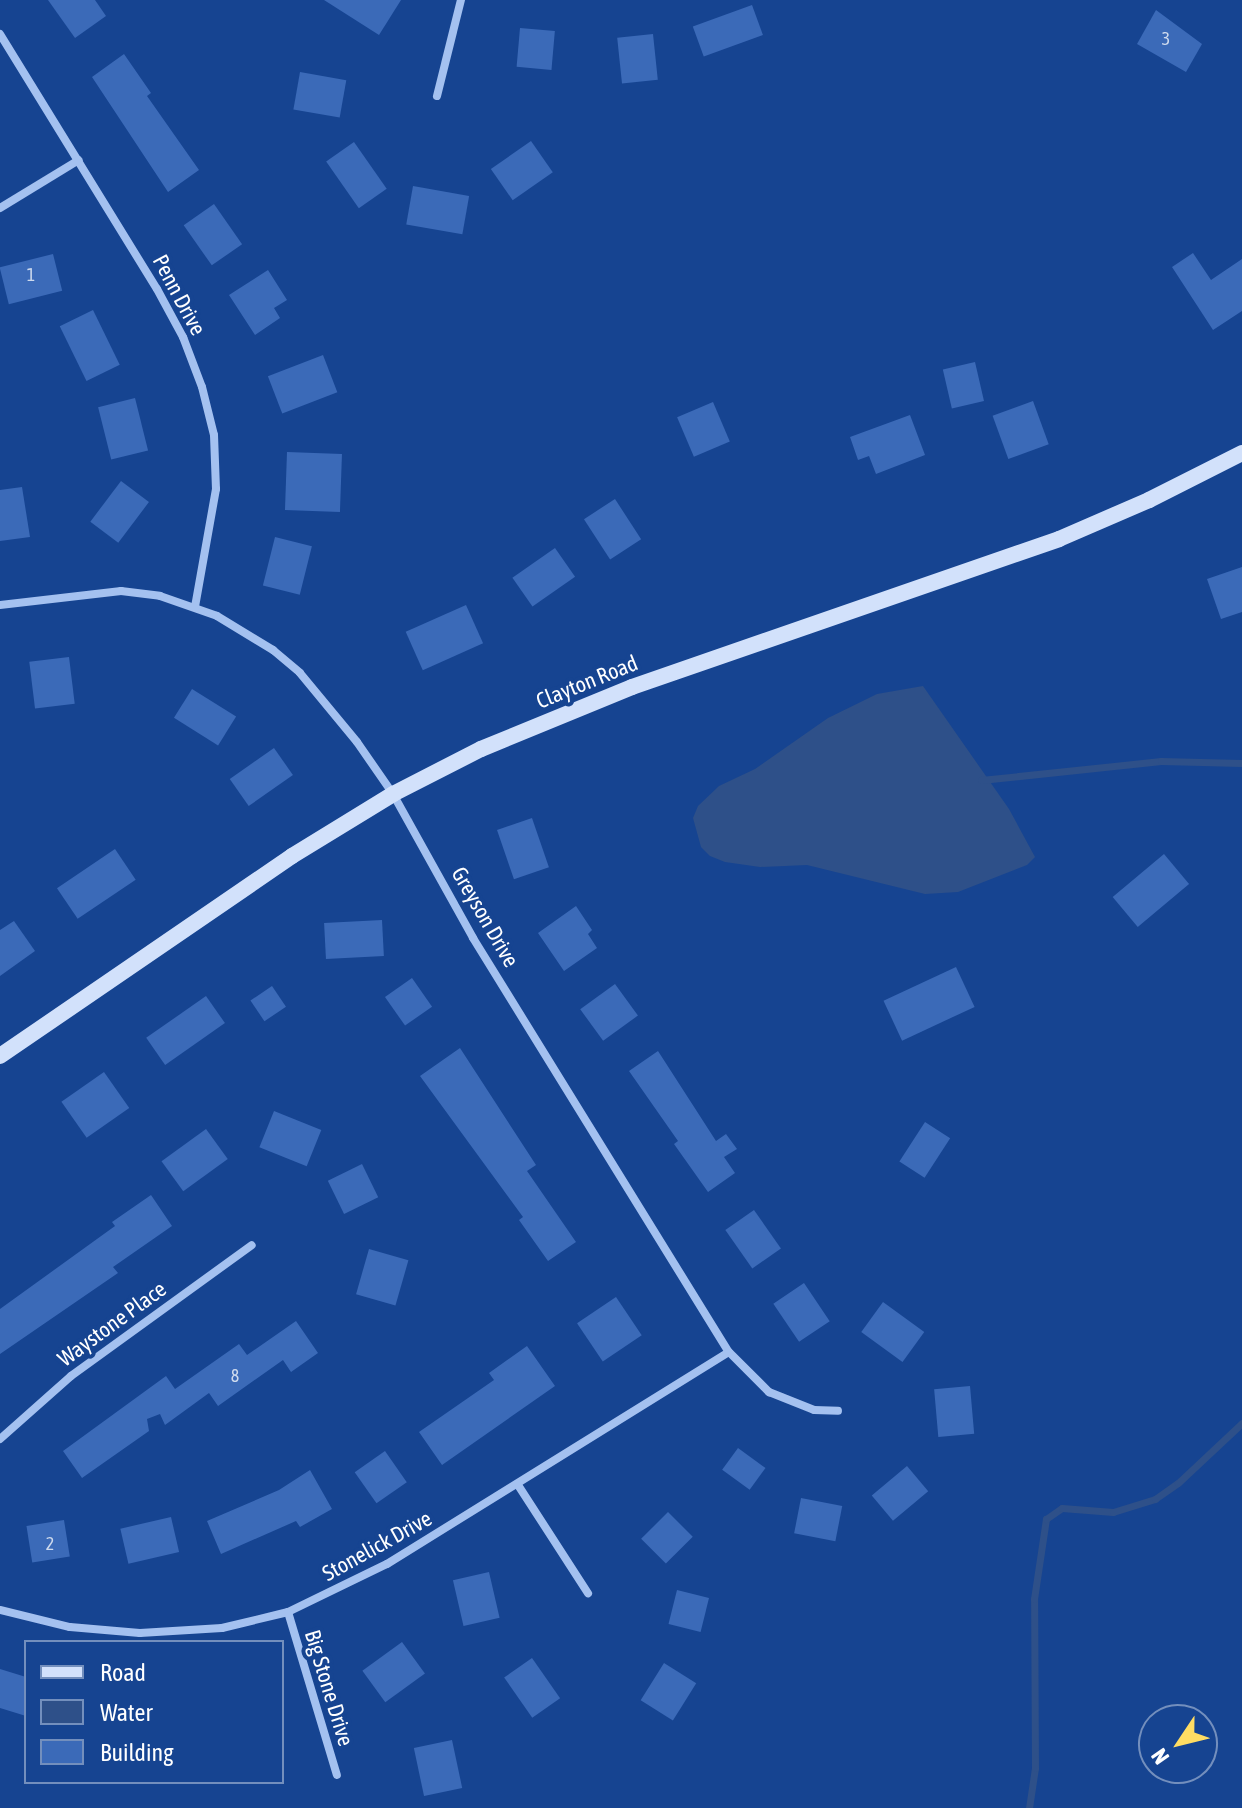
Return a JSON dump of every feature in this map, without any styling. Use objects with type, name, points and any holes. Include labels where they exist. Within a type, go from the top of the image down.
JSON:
[{"type":"street","points":[[437,96],[461,0]]},
{"type":"street","name":"Penn Drive","points":[[0,34],[157,289],[183,337],[202,387],[214,435],[216,489],[195,607]]},
{"type":"street","points":[[0,208],[79,160]]},
{"type":"street","name":"Clayton Road","points":[[0,1056],[205,913],[393,794],[481,749],[632,687],[1083,529],[1242,453]]},
{"type":"street","name":"Greyson Drive","points":[[0,605],[121,591],[160,596],[217,616],[273,650],[300,673],[357,742],[393,794],[473,938],[729,1352],[769,1392],[802,1407],[838,1411]]},
{"type":"street","name":"Waystone Place","points":[[0,1439],[71,1376],[252,1245]]},
{"type":"street","name":"Stonelick Drive","points":[[0,1610],[70,1627],[140,1633],[222,1628],[288,1612],[387,1564],[729,1352]]},
{"type":"street","points":[[518,1485],[588,1593]]},
{"type":"street","name":"Big Stone Drive","points":[[288,1612],[337,1775]]},
{"type":"water","points":[[923,686],[1009,809],[1035,857],[1027,865],[958,892],[925,894],[807,865],[760,867],[725,862],[710,856],[701,847],[693,818],[698,806],[719,786],[755,769],[828,718],[877,694]]},
{"type":"building","points":[[48,0],[95,0],[106,16],[75,38]]},
{"type":"building","points":[[324,0],[401,0],[379,35]]},
{"type":"building","points":[[752,5],[763,35],[704,57],[693,27]]},
{"type":"building","points":[[1156,10],[1202,44],[1186,72],[1137,44]]},
{"type":"building","points":[[520,28],[555,31],[551,70],[517,67]]},
{"type":"building","points":[[653,34],[658,80],[622,84],[617,38]]},
{"type":"building","points":[[124,54],[151,93],[147,96],[199,170],[168,192],[92,77]]},
{"type":"building","points":[[300,72],[346,80],[340,118],[293,109]]},
{"type":"building","points":[[531,141],[553,172],[513,200],[491,169]]},
{"type":"building","points":[[354,142],[387,189],[359,208],[326,162]]},
{"type":"building","points":[[413,186],[469,196],[462,234],[406,224]]},
{"type":"building","points":[[214,204],[242,244],[212,265],[184,225]]},
{"type":"building","points":[[1193,253],[1211,280],[1242,259],[1242,311],[1213,330],[1172,267]]},
{"type":"building","points":[[53,254],[62,291],[9,304],[0,267]]},
{"type":"building","points":[[268,270],[287,300],[274,308],[280,318],[255,335],[229,295]]},
{"type":"building","points":[[93,310],[120,365],[86,381],[60,326]]},
{"type":"building","points":[[323,355],[337,392],[282,413],[268,376]]},
{"type":"building","points":[[975,362],[984,401],[952,408],[943,369]]},
{"type":"building","points":[[135,398],[148,450],[111,460],[98,407]]},
{"type":"building","points":[[1033,401],[1049,444],[1008,459],[993,416]]},
{"type":"building","points":[[713,402],[730,442],[694,457],[677,417]]},
{"type":"building","points":[[910,415],[925,455],[876,474],[869,456],[858,460],[850,437]]},
{"type":"building","points":[[287,452],[342,454],[340,512],[285,510]]},
{"type":"building","points":[[121,481],[149,502],[118,543],[90,522]]},
{"type":"building","points":[[22,487],[30,537],[0,541],[0,490]]},
{"type":"building","points":[[615,499],[641,539],[610,559],[584,519]]},
{"type":"building","points":[[275,537],[312,546],[300,595],[263,586]]},
{"type":"building","points":[[555,548],[575,577],[532,606],[512,578]]},
{"type":"building","points":[[1242,567],[1242,612],[1221,619],[1207,579]]},
{"type":"building","points":[[466,605],[483,643],[423,670],[406,632]]},
{"type":"building","points":[[69,657],[75,704],[35,709],[29,662]]},
{"type":"building","points":[[192,689],[236,717],[218,745],[174,718]]},
{"type":"building","points":[[274,748],[293,775],[249,806],[230,779]]},
{"type":"building","points":[[532,818],[549,867],[514,879],[497,830]]},
{"type":"building","points":[[115,849],[136,880],[78,919],[57,888]]},
{"type":"building","points":[[1164,854],[1189,884],[1138,927],[1113,897]]},
{"type":"building","points":[[576,906],[592,930],[588,934],[597,948],[564,971],[538,933]]},
{"type":"building","points":[[382,920],[384,956],[326,959],[324,923]]},
{"type":"building","points":[[14,921],[35,951],[0,976],[0,930]]},
{"type":"building","points":[[956,967],[975,1007],[902,1041],[883,1001]]},
{"type":"building","points":[[412,978],[432,1007],[405,1026],[385,997]]},
{"type":"building","points":[[615,984],[638,1016],[603,1041],[580,1009]]},
{"type":"building","points":[[272,986],[286,1007],[264,1021],[250,1001]]},
{"type":"building","points":[[206,996],[225,1023],[165,1065],[146,1038]]},
{"type":"building","points":[[460,1048],[536,1165],[527,1171],[576,1242],[548,1261],[519,1220],[523,1217],[420,1076]]},
{"type":"building","points":[[658,1051],[716,1141],[726,1134],[737,1149],[724,1157],[735,1173],[708,1192],[674,1144],[678,1141],[629,1071]]},
{"type":"building","points":[[104,1072],[129,1108],[87,1138],[61,1102]]},
{"type":"building","points":[[274,1111],[321,1130],[307,1166],[259,1147]]},
{"type":"building","points":[[925,1122],[950,1138],[925,1178],[899,1161]]},
{"type":"building","points":[[206,1129],[228,1159],[183,1191],[162,1161]]},
{"type":"building","points":[[362,1164],[378,1197],[344,1214],[328,1181]]},
{"type":"building","points":[[151,1195],[172,1226],[113,1267],[118,1273],[0,1354],[0,1309],[115,1226],[112,1222]]},
{"type":"building","points":[[754,1210],[781,1249],[752,1269],[725,1230]]},
{"type":"building","points":[[369,1249],[408,1260],[395,1305],[356,1294]]},
{"type":"building","points":[[804,1283],[830,1321],[799,1342],[773,1304]]},
{"type":"building","points":[[616,1297],[642,1335],[603,1361],[577,1323]]},
{"type":"building","points":[[883,1302],[924,1332],[903,1362],[861,1332]]},
{"type":"building","points":[[296,1321],[318,1353],[291,1372],[283,1360],[218,1406],[209,1393],[165,1425],[160,1414],[147,1419],[149,1431],[82,1478],[63,1451],[166,1376],[175,1389],[239,1344],[247,1355]]},
{"type":"building","points":[[527,1346],[555,1386],[442,1465],[419,1432],[494,1380],[489,1373]]},
{"type":"building","points":[[970,1386],[974,1434],[938,1437],[934,1389]]},
{"type":"building","points":[[738,1448],[766,1468],[750,1490],[722,1470]]},
{"type":"building","points":[[385,1451],[407,1482],[376,1503],[355,1472]]},
{"type":"building","points":[[907,1466],[928,1491],[893,1521],[872,1496]]},
{"type":"building","points":[[310,1470],[332,1509],[300,1527],[296,1521],[221,1554],[207,1521],[279,1490]]},
{"type":"building","points":[[801,1498],[842,1506],[835,1541],[794,1533]]},
{"type":"building","points":[[668,1512],[693,1537],[666,1564],[641,1539]]},
{"type":"building","points":[[171,1517],[179,1552],[128,1564],[120,1529]]},
{"type":"building","points":[[64,1520],[70,1557],[32,1562],[26,1526]]},
{"type":"building","points":[[489,1572],[500,1618],[464,1626],[453,1580]]},
{"type":"building","points":[[677,1590],[709,1598],[701,1632],[669,1624]]},
{"type":"building","points":[[402,1642],[425,1674],[385,1702],[362,1671]]},
{"type":"building","points":[[532,1658],[560,1698],[532,1718],[504,1678]]},
{"type":"building","points":[[664,1663],[696,1683],[673,1720],[641,1700]]},
{"type":"building","points":[[0,1669],[24,1676],[24,1715],[0,1708]]},
{"type":"building","points":[[452,1740],[462,1788],[424,1796],[414,1748]]},
{"type":"waterway","points":[[981,780],[1161,761],[1242,763]]},
{"type":"waterway","points":[[1029,1808],[1035,1768],[1034,1599],[1046,1519],[1062,1508],[1113,1512],[1155,1499],[1178,1483],[1242,1423]]}]
